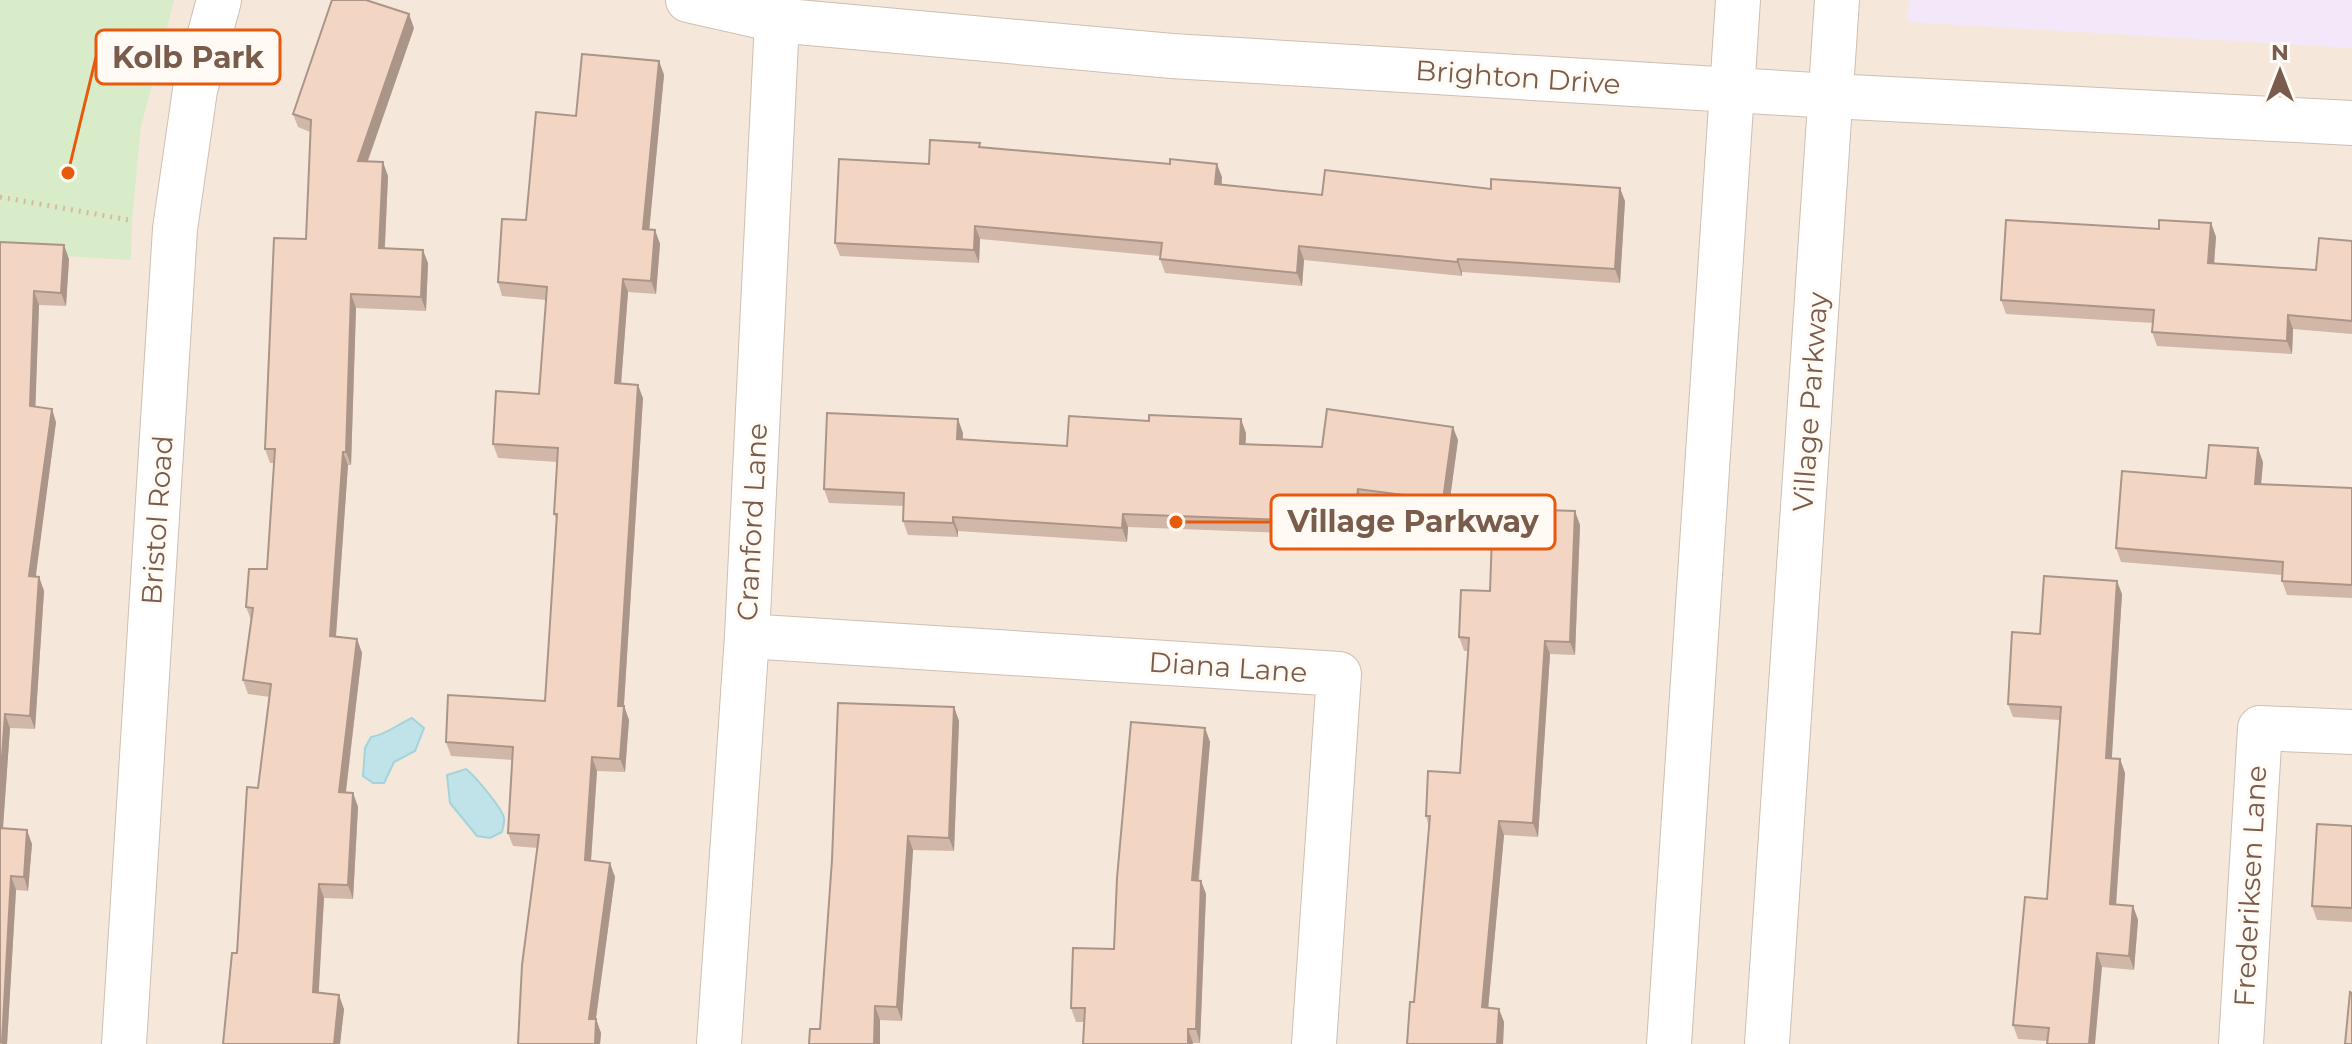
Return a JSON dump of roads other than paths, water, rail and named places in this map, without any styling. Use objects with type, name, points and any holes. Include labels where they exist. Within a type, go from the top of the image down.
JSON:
[{"type":"street","name":"Bristol Road","points":[[124,1044],[175,229],[195,90],[219,0]]},
{"type":"street","name":"Brighton Drive","points":[[688,0],[1172,56],[1831,96],[2352,123]]},
{"type":"street","points":[[1669,1044],[1738,0]]},
{"type":"street","name":"Village Parkway","points":[[1767,1044],[1837,0]]},
{"type":"street","name":"Cranford Lane","points":[[719,1044],[747,636],[777,10]]},
{"type":"street","name":"Diana Lane","points":[[747,636],[1339,674],[1314,1044]]},
{"type":"street","name":"Frederiksen Lane","points":[[2241,1044],[2260,728],[2352,732]]},
{"type":"water","points":[[412,718],[424,728],[415,751],[394,762],[384,783],[373,783],[363,776],[365,748],[371,737]]},
{"type":"water","points":[[466,769],[488,792],[504,818],[502,832],[490,838],[477,836],[450,803],[447,775]]},
{"type":"place","name":"Kolb Park","points":[[68,173]]},
{"type":"place","name":"Village Parkway","points":[[1176,522]]}]
